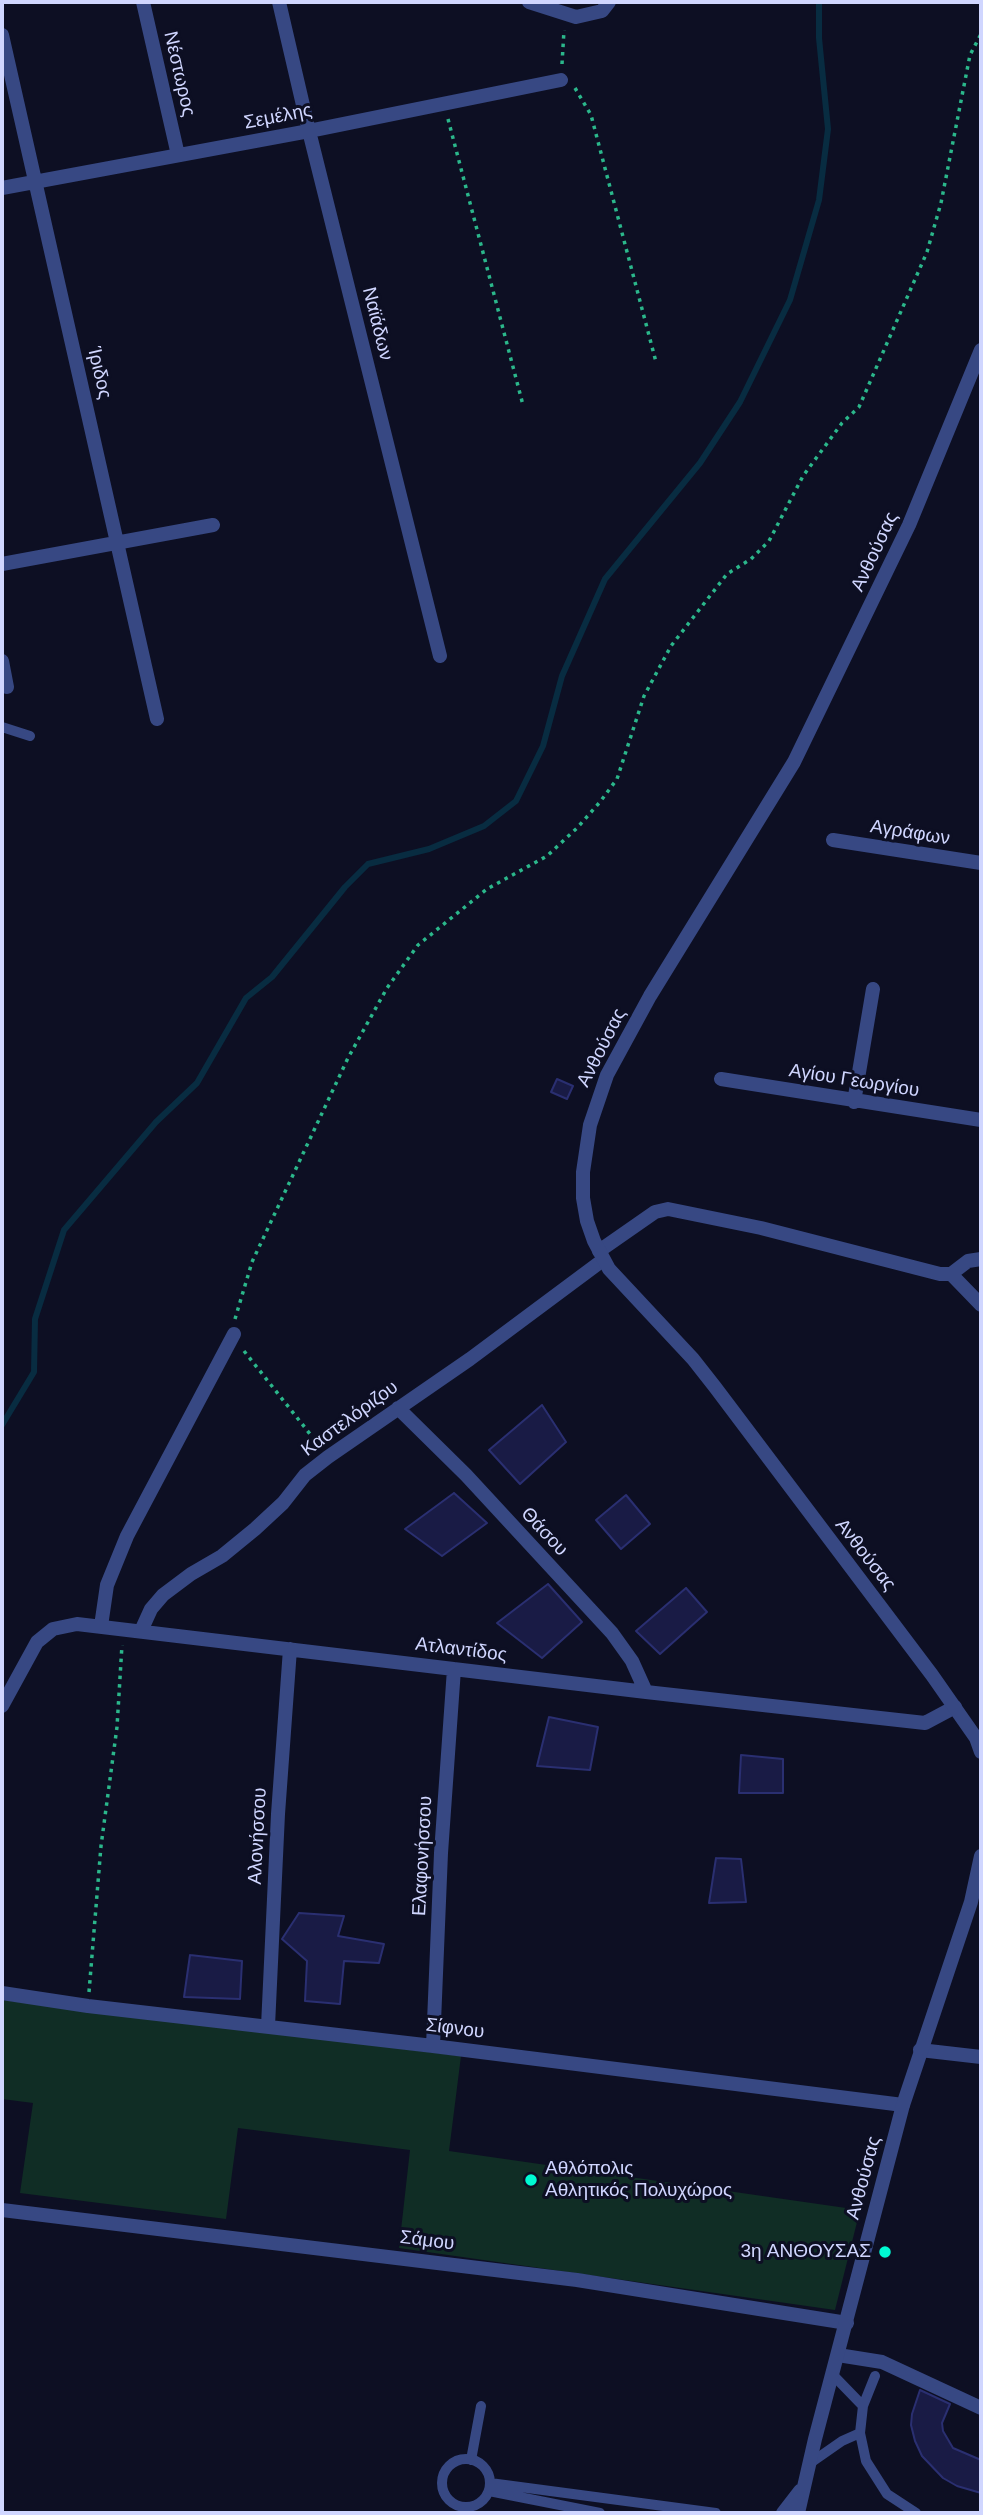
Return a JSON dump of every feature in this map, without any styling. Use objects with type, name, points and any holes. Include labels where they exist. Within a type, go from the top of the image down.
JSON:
[{"type":"street","name":"Νέστωρος","points":[[143,2],[178,155]]},
{"type":"street","name":"Ναϊάδων","points":[[279,2],[440,656]]},
{"type":"street","points":[[529,2],[576,16],[602,11],[609,2]]},
{"type":"street","name":"Ίριδος","points":[[2,35],[157,719]]},
{"type":"street","name":"Σεμέλης","points":[[2,188],[309,131],[561,80]]},
{"type":"street","name":"Ανθούσας","points":[[981,350],[909,525],[794,762],[650,996],[607,1075],[590,1125],[583,1171],[583,1198],[587,1221],[601,1255],[618,1281],[705,1374],[955,1707],[976,1738],[981,1752]]},
{"type":"street","points":[[2,564],[213,525]]},
{"type":"street","points":[[2,661],[6,687]]},
{"type":"street","name":"Αγράφων","points":[[834,840],[981,863]]},
{"type":"street","points":[[854,1102],[873,989]]},
{"type":"street","name":"Αγίου Γεωργίου","points":[[720,1079],[981,1120]]},
{"type":"street","name":"Καστελόριζου","points":[[141,1631],[150,1609],[163,1595],[222,1556],[255,1529],[283,1503],[305,1475],[470,1359],[655,1212],[668,1209],[761,1228],[933,1272],[951,1274]]},
{"type":"street","points":[[981,1259],[968,1261],[951,1274],[981,1305]]},
{"type":"street","points":[[101,1626],[107,1585],[127,1536],[234,1334]]},
{"type":"street","name":"Θάσου","points":[[398,1408],[466,1475],[612,1633],[632,1661],[646,1692]]},
{"type":"street","name":"Ατλαντίδος","points":[[2,1706],[37,1642],[53,1629],[77,1624],[925,1723],[955,1707]]},
{"type":"street","name":"Αλονήσσου","points":[[268,2026],[278,1814],[290,1649]]},
{"type":"street","name":"Ελαφονήσσου","points":[[433,2046],[441,1853],[454,1669]]},
{"type":"street","name":"Ανθούσας","points":[[798,2513],[903,2105],[920,2050],[976,1902],[981,1856]]},
{"type":"street","name":"Σίφνου","points":[[2,1993],[88,2006],[903,2105]]},
{"type":"street","points":[[920,2050],[981,2057]]},
{"type":"street","name":"Σάμου","points":[[2,2210],[577,2280],[847,2323]]},
{"type":"street","points":[[838,2355],[882,2362],[981,2408]]},
{"type":"street","points":[[783,2513],[803,2487]]},
{"type":"lane","points":[[2,727],[30,736]]},
{"type":"lane","points":[[832,2374],[863,2406]]},
{"type":"lane","points":[[875,2376],[863,2406],[860,2433],[866,2461],[887,2494],[916,2513]]},
{"type":"lane","points":[[471,2460],[481,2406]]},
{"type":"lane","points":[[809,2464],[842,2441],[860,2433]]},
{"type":"lane","points":[[471,2460],[486,2470],[489,2487],[480,2502],[463,2510],[446,2496],[442,2487],[444,2474],[453,2463],[471,2460]]},
{"type":"lane","points":[[489,2487],[600,2513]]},
{"type":"lane","points":[[489,2487],[716,2513]]},
{"type":"path","points":[[565,14],[561,80],[576,88],[591,115],[656,362]]},
{"type":"path","points":[[328,1457],[274,1391],[234,1334],[236,1311],[252,1262],[348,1058],[387,988],[418,944],[488,889],[547,856],[600,802],[617,779],[644,696],[671,646],[727,574],[751,559],[769,541],[803,476],[842,423],[859,407],[927,252],[941,203],[970,55],[981,34]]},
{"type":"path","points":[[444,104],[523,405]]},
{"type":"path","points":[[88,2006],[101,1846],[117,1727],[122,1629]]},
{"type":"green space","name":"Αθλόπολις Αθλητικός Πολυχώρος","points":[[2,2000],[461,2056],[449,2151],[860,2210],[835,2310],[399,2248],[410,2150],[238,2128],[226,2219],[20,2193],[33,2103],[2,2099]]},
{"type":"building","points":[[557,1079],[573,1086],[567,1099],[551,1092]]},
{"type":"building","points":[[542,1405],[566,1442],[520,1484],[489,1450]]},
{"type":"building","points":[[454,1493],[487,1523],[442,1556],[405,1529]]},
{"type":"building","points":[[626,1495],[650,1524],[621,1549],[596,1520]]},
{"type":"building","points":[[548,1584],[582,1622],[542,1658],[497,1623]]},
{"type":"building","points":[[686,1588],[707,1612],[660,1654],[636,1631]]},
{"type":"building","points":[[549,1717],[598,1727],[590,1770],[537,1766]]},
{"type":"building","points":[[741,1755],[783,1759],[783,1793],[739,1793]]},
{"type":"building","points":[[716,1858],[741,1859],[746,1902],[709,1903]]},
{"type":"building","points":[[299,1913],[344,1916],[338,1936],[384,1944],[379,1963],[344,1961],[340,2004],[305,2001],[307,1961],[282,1939]]},
{"type":"building","points":[[190,1955],[242,1961],[240,1999],[184,1997]]},
{"type":"building","points":[[920,2390],[950,2404],[942,2423],[943,2431],[953,2448],[981,2460],[981,2493],[957,2486],[943,2478],[922,2456],[911,2425]]},
{"type":"waterway","points":[[2,1425],[34,1372],[35,1319],[64,1230],[156,1122],[197,1083],[246,998],[272,977],[345,887],[368,864],[429,849],[484,826],[516,801],[543,746],[562,676],[605,579],[700,463],[740,402],[790,300],[819,200],[828,129],[819,38],[819,2]]},
{"type":"place","name":"Αθλόπολις Αθλητικός Πολυχώρος","points":[[531,2180]]},
{"type":"place","name":"3η ΑΝΘΟΥΣΑΣ","points":[[885,2252]]}]
